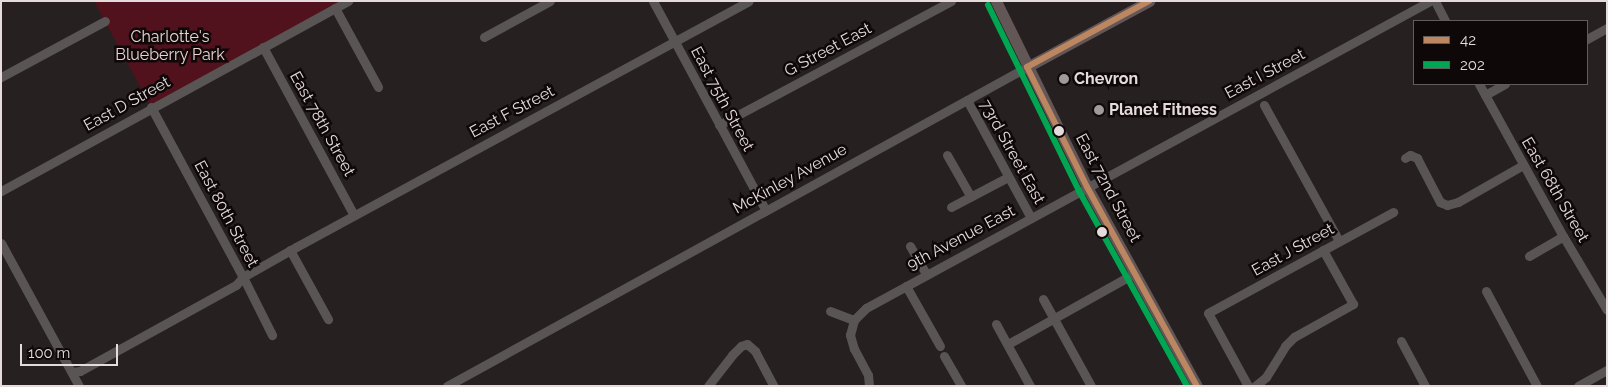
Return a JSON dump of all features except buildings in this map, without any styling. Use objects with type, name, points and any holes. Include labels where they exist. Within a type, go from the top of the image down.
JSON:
[{"type":"main road","name":"East 72nd Street","points":[[996,1],[1087,187],[1197,386]]},
{"type":"main road","name":"McKinley Avenue","points":[[1027,67],[1148,1]]},
{"type":"street","name":"East D Street","points":[[1,191],[348,1]]},
{"type":"street","points":[[484,37],[550,1]]},
{"type":"street","name":"East 75th Street","points":[[653,1],[766,210]]},
{"type":"street","name":"East F Street","points":[[72,372],[80,371],[236,285],[243,276],[290,250],[749,1]]},
{"type":"street","name":"G Street East","points":[[720,125],[951,1]]},
{"type":"street","name":"East I Street","points":[[1087,187],[1430,1]]},
{"type":"street","points":[[1435,1],[1444,20]]},
{"type":"street","points":[[335,8],[378,87]]},
{"type":"street","points":[[1,77],[104,21]]},
{"type":"street","points":[[1588,38],[1607,28]]},
{"type":"street","name":"East 78th Street","points":[[263,47],[354,215]]},
{"type":"street","name":"McKinley Avenue","points":[[447,386],[1027,67]]},
{"type":"street","name":"East 68th Street","points":[[1480,85],[1563,236],[1607,310]]},
{"type":"street","points":[[1485,95],[1503,85]]},
{"type":"street","name":"73rd Street East","points":[[967,100],[1031,218]]},
{"type":"street","points":[[1264,106],[1339,241]]},
{"type":"street","name":"East 80th Street","points":[[151,108],[243,276],[272,335]]},
{"type":"street","points":[[947,155],[971,197]]},
{"type":"street","points":[[1405,158],[1410,155],[1417,158],[1440,202],[1447,205],[1458,202],[1523,164]]},
{"type":"street","points":[[951,207],[1008,177]]},
{"type":"street","name":"9th Avenue East","points":[[854,320],[866,308],[1087,187]]},
{"type":"street","name":"East J Street","points":[[1248,386],[1208,313],[1393,212]]},
{"type":"street","points":[[1529,256],[1563,236]]},
{"type":"street","points":[[1,242],[79,386]]},
{"type":"street","points":[[910,246],[926,274]]},
{"type":"street","points":[[290,250],[328,319]]},
{"type":"street","points":[[1255,386],[1266,376],[1285,346],[1294,337],[1354,304],[1324,250]]},
{"type":"street","points":[[1008,344],[1135,273]]},
{"type":"street","points":[[906,286],[940,346]]},
{"type":"street","points":[[1486,292],[1537,386]]},
{"type":"street","points":[[1043,298],[1091,386]]},
{"type":"street","points":[[830,311],[854,320],[851,327],[851,342],[868,375],[870,386]]},
{"type":"street","points":[[996,324],[1030,386]]},
{"type":"street","points":[[1401,341],[1425,386]]},
{"type":"street","points":[[708,386],[732,354],[741,346],[747,344],[755,351],[774,386]]},
{"type":"street","points":[[944,356],[961,386]]},
{"type":"street","points":[[1578,386],[1607,370]]},
{"type":"green space","name":"Charlotte's Blueberry Park","points":[[94,1],[348,1],[151,107]]},
{"type":"transit line","name":"42","points":[[1027,67],[1149,1]]},
{"type":"transit line","name":"202","points":[[988,5],[1079,191],[1187,386]]},
{"type":"transit line","name":"42","points":[[1027,67],[1087,187],[1197,386]]},
{"type":"place","name":"Chevron","points":[[1064,79]]},
{"type":"place","name":"Planet Fitness","points":[[1099,110]]}]
